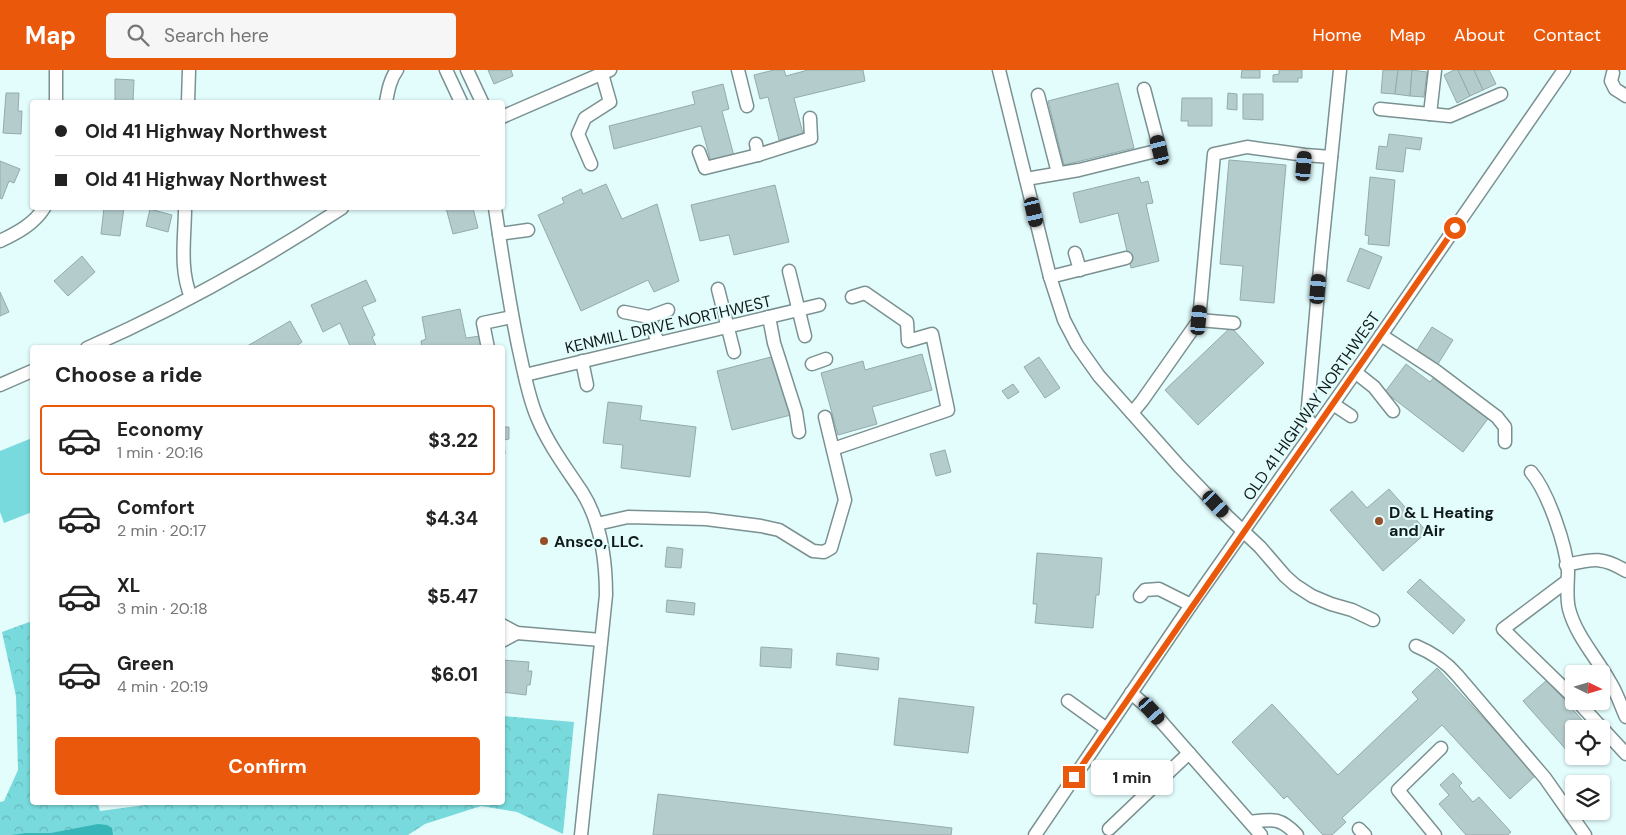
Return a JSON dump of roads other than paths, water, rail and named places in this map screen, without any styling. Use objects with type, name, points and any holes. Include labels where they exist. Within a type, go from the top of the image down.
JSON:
[{"type":"street","points":[[56,70],[56,100]]},
{"type":"street","points":[[188,100],[189,70]]},
{"type":"street","points":[[386,100],[391,81],[398,70]]},
{"type":"street","points":[[446,70],[460,100]]},
{"type":"street","points":[[467,70],[481,100]]},
{"type":"street","points":[[738,70],[747,106]]},
{"type":"street","points":[[999,70],[1050,277],[1064,320],[1077,345],[1099,376],[1179,466],[1260,547],[1294,585],[1321,600],[1352,610],[1373,620]]},
{"type":"street","points":[[1315,429],[1307,418],[1340,70]]},
{"type":"street","points":[[1430,114],[1435,70]]},
{"type":"street","name":"OLD 41 HIGHWAY NORTHWEST","points":[[1035,835],[1191,605],[1381,336],[1564,70]]},
{"type":"street","points":[[505,117],[606,72],[610,102],[585,118],[578,134],[591,164]]},
{"type":"street","points":[[1613,73],[1611,81],[1615,89],[1626,96]]},
{"type":"street","points":[[1026,180],[1160,150],[1144,89]]},
{"type":"street","points":[[1380,109],[1447,116],[1456,114],[1501,94]]},
{"type":"street","points":[[1038,95],[1058,174]]},
{"type":"street","points":[[699,152],[705,168],[757,150],[811,138],[810,118]]},
{"type":"street","points":[[1132,412],[1142,401],[1199,320],[1214,154],[1247,147],[1305,160],[1331,157]]},
{"type":"street","points":[[0,241],[29,225],[43,210]]},
{"type":"street","points":[[185,210],[184,271],[191,297]]},
{"type":"street","points":[[94,345],[148,320],[264,257],[339,210]]},
{"type":"street","points":[[495,210],[512,317],[537,417],[586,499],[597,524],[602,546],[606,576],[581,835]]},
{"type":"street","points":[[499,234],[528,230]]},
{"type":"street","points":[[1075,253],[1080,270]]},
{"type":"street","points":[[1050,277],[1126,258]]},
{"type":"street","points":[[789,271],[805,336]]},
{"type":"street","points":[[718,289],[734,352]]},
{"type":"street","points":[[833,450],[948,410],[932,334],[908,341],[907,322],[865,293],[852,297]]},
{"type":"street","name":"KENMILL DRIVE NORTHWEST","points":[[525,375],[819,305]]},
{"type":"street","points":[[624,312],[649,317],[668,310]]},
{"type":"street","points":[[487,345],[483,323],[512,317]]},
{"type":"street","points":[[649,317],[658,343]]},
{"type":"street","points":[[769,317],[774,343],[796,412],[799,432]]},
{"type":"street","points":[[1199,320],[1234,323]]},
{"type":"street","points":[[1381,336],[1436,372],[1497,417],[1505,427],[1505,442]]},
{"type":"street","points":[[812,364],[826,359]]},
{"type":"street","points":[[582,362],[587,385]]},
{"type":"street","points":[[0,385],[30,372]]},
{"type":"street","points":[[1355,372],[1374,387],[1393,411]]},
{"type":"street","points":[[1333,404],[1351,416]]},
{"type":"street","points":[[597,524],[628,517],[706,519],[779,530],[813,551],[824,552],[831,548],[844,500],[825,417]]},
{"type":"street","points":[[1531,472],[1539,482],[1547,498],[1566,564],[1569,609],[1576,628],[1610,682],[1626,717]]},
{"type":"street","points":[[1566,564],[1592,559],[1610,562],[1626,571]]},
{"type":"street","points":[[1565,689],[1503,629],[1567,581]]},
{"type":"street","points":[[1140,596],[1145,590],[1159,589],[1191,605]]},
{"type":"street","points":[[505,627],[517,633],[601,640]]},
{"type":"street","points":[[505,639],[517,633]]},
{"type":"street","points":[[1416,646],[1434,654],[1457,675],[1545,778],[1585,835]]},
{"type":"street","points":[[1131,693],[1152,711],[1261,835]]},
{"type":"street","points":[[1068,701],[1107,728]]},
{"type":"street","points":[[1585,710],[1626,754]]},
{"type":"street","points":[[1435,835],[1398,790],[1441,748]]},
{"type":"street","points":[[1109,829],[1189,753]]},
{"type":"street","points":[[1250,822],[1278,820],[1286,824],[1297,835]]},
{"type":"place","name":"D & L Heating and Air","points":[[1379,521]]},
{"type":"place","name":"Ansco, LLC.","points":[[544,541]]}]
